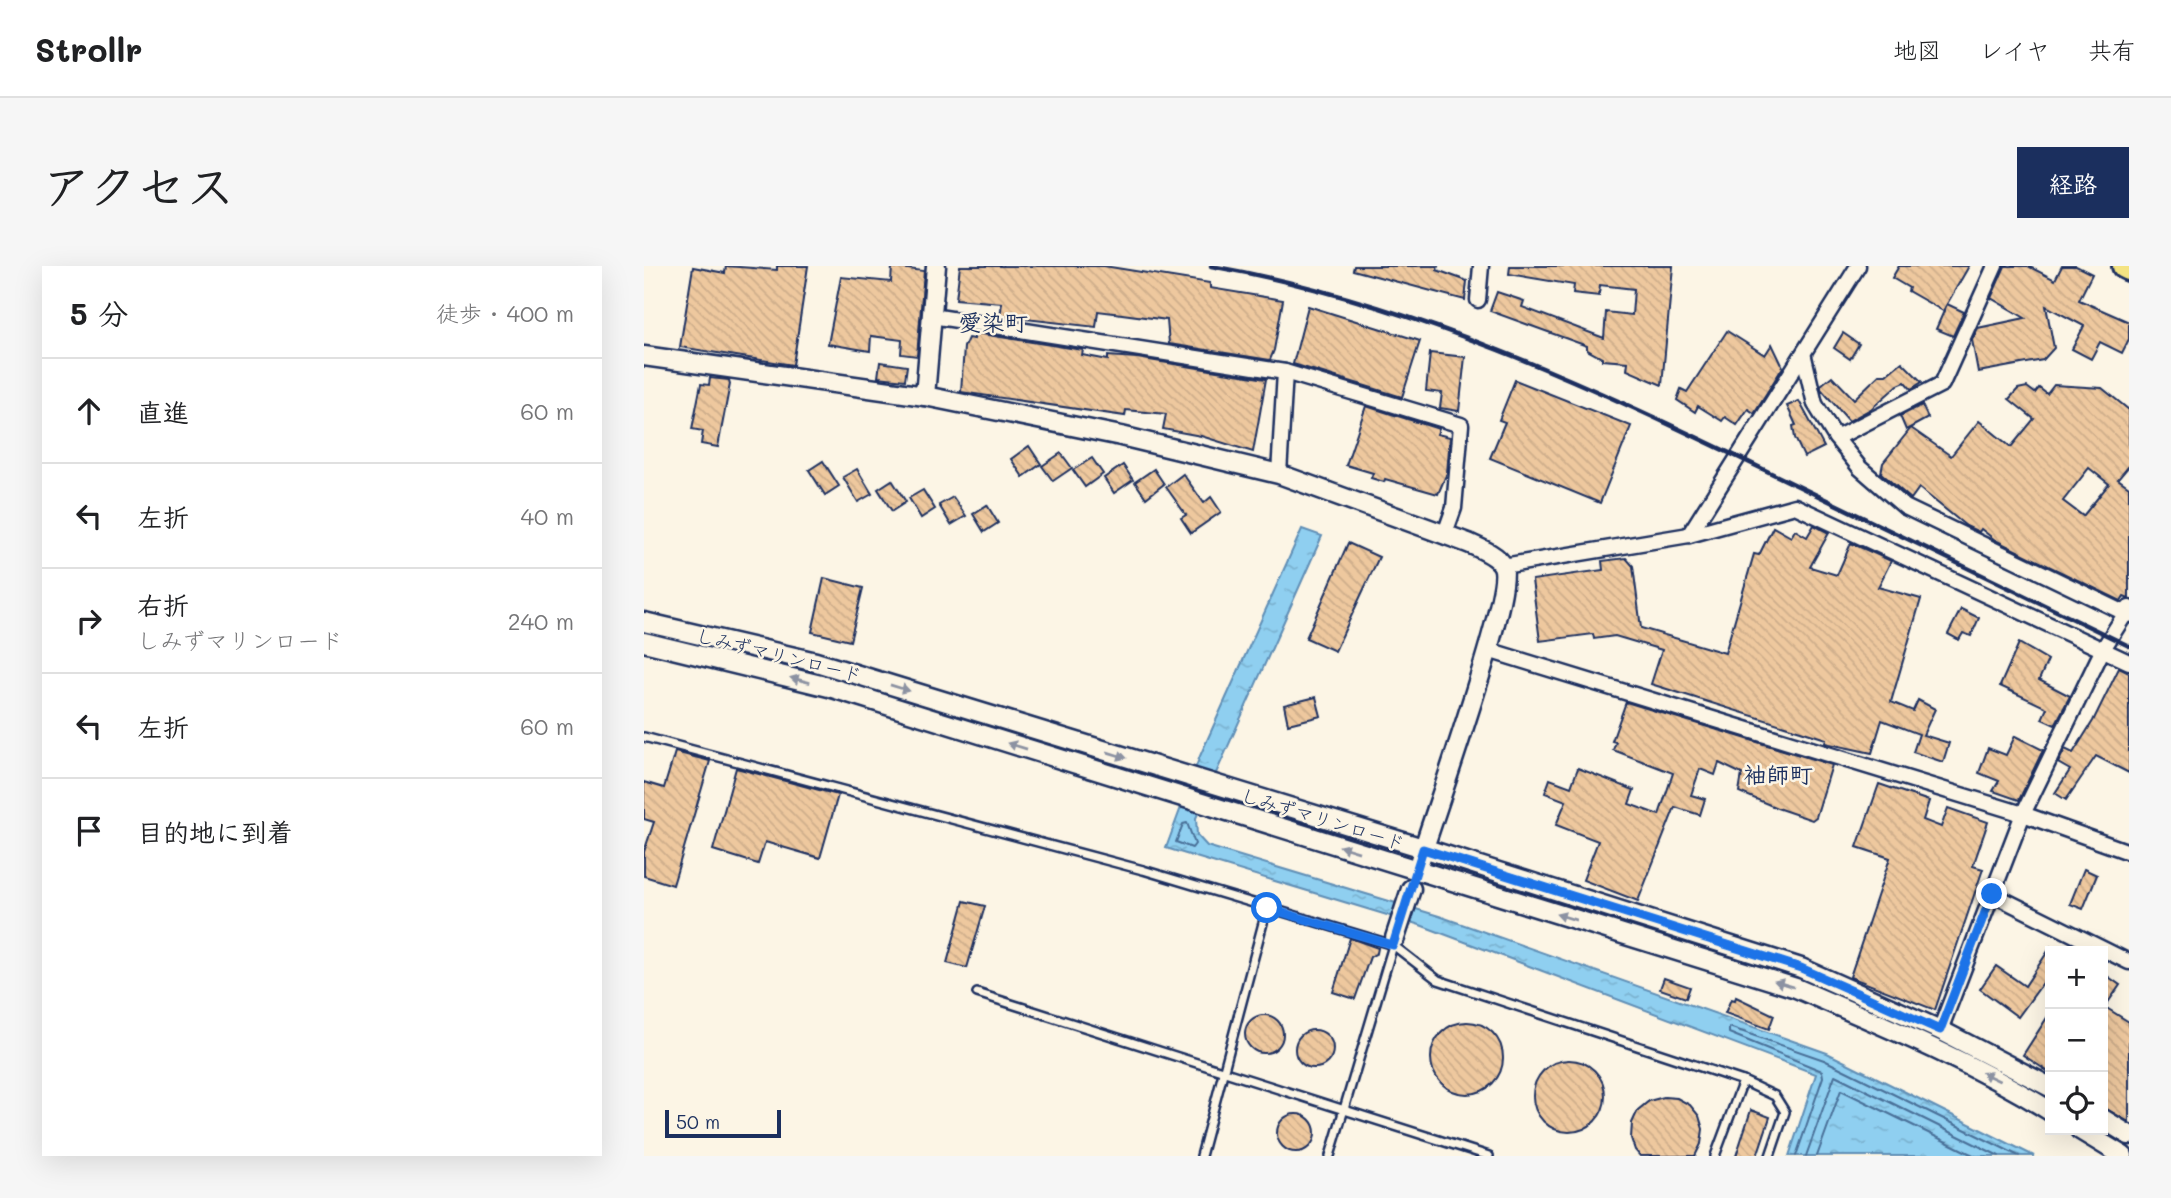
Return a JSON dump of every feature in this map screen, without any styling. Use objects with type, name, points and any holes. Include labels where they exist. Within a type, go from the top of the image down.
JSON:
[{"type":"street","points":[[925,396],[936,266]]},
{"type":"street","points":[[1478,300],[1482,266]]},
{"type":"street","points":[[1689,536],[1804,358],[1858,266]]},
{"type":"street","points":[[1836,438],[1942,384],[1995,266]]},
{"type":"street","points":[[932,316],[1285,372],[1461,425],[1454,508],[1444,536]]},
{"type":"street","points":[[644,356],[925,396],[1121,436],[1279,474],[1468,543],[1492,555],[1503,566],[1505,584],[1488,650],[1417,870]]},
{"type":"street","points":[[1804,358],[1815,404],[1836,438],[1860,468],[1905,507],[2128,612],[2103,649],[2023,814],[1940,1030]]},
{"type":"street","points":[[1279,474],[1285,372]]},
{"type":"street","points":[[1503,566],[1689,536],[1795,506],[2129,662]]},
{"type":"street","name":"しみずマリンロード","points":[[644,622],[816,662],[1801,968],[1940,1030],[2045,1084]]},
{"type":"street","name":"しみずマリンロード","points":[[644,642],[828,687],[1796,988],[1924,1044],[2016,1090],[2045,1108]]},
{"type":"street","points":[[1488,650],[2023,814],[2129,852]]},
{"type":"street","points":[[1394,942],[1411,889]]},
{"type":"street","points":[[1992,894],[2129,962]]},
{"type":"street","points":[[2108,1122],[2129,1135]]},
{"type":"street","points":[[2089,1135],[2123,1156]]},
{"type":"lane","points":[[644,737],[1143,870],[1267,908],[1394,942],[1438,980],[1743,1082],[1775,1096],[1785,1112],[1770,1156]]},
{"type":"lane","points":[[1411,889],[1417,870]]},
{"type":"lane","points":[[1200,1156],[1267,908]]},
{"type":"lane","points":[[1330,1156],[1394,942]]},
{"type":"lane","points":[[977,993],[1223,1074],[1489,1156]]},
{"type":"lane","points":[[1715,1156],[1743,1082]]},
{"type":"water","points":[[1302,529],[1322,536],[1196,818],[1197,835],[1207,846],[1439,916],[1827,1053],[2034,1156],[1789,1156],[1816,1074],[1420,925],[1166,848],[1200,756]]},
{"type":"building","points":[[726,266],[777,270],[777,266],[808,266],[793,365],[680,347],[693,267],[725,273]]},
{"type":"building","points":[[960,266],[1104,266],[1210,283],[1210,288],[1283,300],[1274,350],[1270,360],[1169,344],[1167,320],[1098,311],[1096,327],[1000,316],[1002,303],[956,299]]},
{"type":"building","points":[[1354,266],[1438,266],[1437,270],[1467,281],[1465,300],[1353,270]]},
{"type":"building","points":[[1510,266],[1673,266],[1662,385],[1627,370],[1628,362],[1602,360],[1587,350],[1587,346],[1490,311],[1497,292],[1524,301],[1522,307],[1604,338],[1606,312],[1632,315],[1634,289],[1600,285],[1599,296],[1573,293],[1574,285],[1509,274]]},
{"type":"building","points":[[1899,266],[1969,266],[1943,311],[1908,291],[1909,288],[1892,278]]},
{"type":"building","points":[[2005,266],[2028,266],[2055,280],[2062,266],[2076,266],[2092,274],[2079,300],[2129,322],[2129,339],[2122,353],[2100,342],[2091,359],[2072,349],[2084,326],[2046,306],[2054,348],[2043,360],[1978,372],[1972,340],[1978,328],[2025,318],[1991,298]]},
{"type":"building","points":[[892,267],[924,271],[917,356],[901,354],[902,340],[871,336],[870,351],[828,344],[841,277],[891,282]]},
{"type":"building","points":[[1947,304],[1964,312],[1953,336],[1936,329]]},
{"type":"building","points":[[1308,306],[1420,341],[1402,397],[1293,364]]},
{"type":"building","points":[[1727,331],[1765,355],[1772,344],[1783,367],[1754,413],[1748,409],[1737,425],[1725,417],[1722,421],[1698,406],[1695,412],[1677,400],[1681,389],[1687,392]]},
{"type":"building","points":[[975,333],[1083,350],[1082,355],[1108,360],[1108,356],[1137,358],[1266,379],[1253,452],[1201,436],[1163,429],[1166,414],[1126,410],[1125,416],[961,392],[964,347],[968,338],[974,339]]},
{"type":"building","points":[[1843,333],[1859,344],[1850,359],[1834,348]]},
{"type":"building","points":[[1430,353],[1465,357],[1459,411],[1440,408],[1442,393],[1426,391]]},
{"type":"building","points":[[880,362],[907,366],[905,380],[878,377]]},
{"type":"building","points":[[1902,362],[1922,382],[1911,389],[1905,382],[1898,385],[1871,409],[1849,421],[1821,389],[1821,385],[1832,376],[1854,399],[1879,375],[1886,375]]},
{"type":"building","points":[[710,378],[729,380],[730,384],[718,447],[701,444],[703,431],[692,429],[701,384],[709,385]]},
{"type":"building","points":[[1515,380],[1631,426],[1600,503],[1490,458],[1505,422],[1499,420]]},
{"type":"building","points":[[2054,385],[2102,388],[2129,410],[2129,466],[2118,479],[2129,487],[2129,598],[2124,596],[2121,601],[1995,540],[1981,529],[1979,532],[1966,526],[1919,488],[1911,499],[1881,473],[1883,463],[1911,428],[1951,456],[1979,421],[2011,447],[2034,419],[2009,399],[2018,389],[2027,387],[2035,393],[2039,388],[2047,394]],"holes":[[[2089,468],[2109,484],[2083,516],[2063,501]]]},
{"type":"building","points":[[1799,401],[1824,447],[1804,457],[1795,438],[1793,426],[1796,425],[1787,406]]},
{"type":"building","points":[[1922,405],[1928,418],[1906,430],[1900,416]]},
{"type":"building","points":[[1366,406],[1439,429],[1437,434],[1450,437],[1447,473],[1438,494],[1385,479],[1384,482],[1371,478],[1373,473],[1346,465]]},
{"type":"building","points":[[1029,446],[1041,464],[1023,477],[1011,459]]},
{"type":"building","points":[[1061,453],[1072,468],[1053,481],[1042,466]]},
{"type":"building","points":[[1092,458],[1103,474],[1085,487],[1073,470]]},
{"type":"building","points":[[823,461],[839,486],[825,495],[809,470]]},
{"type":"building","points":[[1123,465],[1133,480],[1114,493],[1104,478]]},
{"type":"building","points":[[857,469],[872,494],[858,502],[843,477]]},
{"type":"building","points":[[1154,469],[1164,484],[1146,498],[1135,482]]},
{"type":"building","points":[[1183,474],[1204,503],[1211,497],[1221,512],[1191,533],[1181,518],[1186,515],[1166,487]]},
{"type":"building","points":[[892,480],[906,502],[892,511],[878,489]]},
{"type":"building","points":[[923,490],[935,509],[921,518],[909,498]]},
{"type":"building","points":[[953,497],[966,516],[951,525],[939,505]]},
{"type":"building","points":[[987,505],[998,523],[984,532],[973,514]]},
{"type":"building","points":[[1814,525],[1829,533],[1810,567],[1837,575],[1851,543],[1891,561],[1878,587],[1921,599],[1891,702],[1913,711],[1918,700],[1935,709],[1923,735],[1949,743],[1943,762],[1913,752],[1919,734],[1882,720],[1872,753],[1825,743],[1826,739],[1651,684],[1662,650],[1615,636],[1594,639],[1593,634],[1540,641],[1532,580],[1603,570],[1602,561],[1626,558],[1633,566],[1641,628],[1725,653],[1754,554],[1759,555],[1773,527],[1791,537],[1795,530],[1807,537]]},
{"type":"building","points":[[1348,543],[1379,557],[1335,651],[1306,638]]},
{"type":"building","points":[[824,578],[863,588],[850,641],[812,632]]},
{"type":"building","points":[[1961,609],[1979,618],[1971,636],[1963,633],[1959,640],[1948,634]]},
{"type":"building","points":[[2019,643],[2048,660],[2039,680],[2070,696],[2055,725],[2042,719],[2047,708],[2000,686]]},
{"type":"building","points":[[2119,668],[2129,673],[2129,773],[2096,756],[2066,800],[2055,793],[2070,770],[2058,763],[2065,749],[2073,753],[2093,721]]},
{"type":"building","points":[[1316,697],[1321,716],[1288,724],[1284,705]]},
{"type":"building","points":[[1626,702],[1832,765],[1816,817],[1812,820],[1739,792],[1742,774],[1719,763],[1715,775],[1700,769],[1691,795],[1705,799],[1700,815],[1675,807],[1638,901],[1583,880],[1598,841],[1556,825],[1566,801],[1545,793],[1550,779],[1571,787],[1578,768],[1634,790],[1629,804],[1659,815],[1673,773],[1613,750],[1616,742],[1612,741]]},
{"type":"building","points":[[2015,736],[2043,750],[2019,800],[1993,791],[1999,781],[1979,773],[1988,748],[2006,755]]},
{"type":"building","points":[[675,752],[710,761],[673,885],[644,876],[644,852],[654,822],[644,819],[644,782],[664,788]]},
{"type":"building","points":[[736,768],[838,795],[820,858],[765,842],[758,864],[713,850]]},
{"type":"building","points":[[1879,784],[1929,801],[1923,820],[1941,827],[1948,808],[1988,822],[1973,866],[1983,869],[1935,1010],[1850,977],[1890,858],[1857,847]]},
{"type":"building","points":[[2084,869],[2097,875],[2083,909],[2070,904]]},
{"type":"building","points":[[964,901],[985,906],[967,968],[947,963]]},
{"type":"building","points":[[1350,938],[1378,948],[1377,953],[1370,957],[1355,999],[1333,992]]},
{"type":"building","points":[[2045,956],[2045,980],[2018,1017],[1980,989],[1996,966],[2025,986]]},
{"type":"building","points":[[2108,977],[2120,985],[2108,1003]]},
{"type":"building","points":[[1664,978],[1690,987],[1686,998],[1660,989]]},
{"type":"building","points":[[1736,997],[1774,1015],[1769,1029],[1725,1013],[1731,999],[1735,1000]]},
{"type":"building","points":[[2108,1009],[2129,1022],[2129,1122],[2108,1110]]},
{"type":"building","points":[[1264,1015],[1278,1020],[1283,1034],[1278,1048],[1264,1053],[1250,1048],[1245,1034],[1250,1020]]},
{"type":"building","points":[[2045,1021],[2045,1070],[2023,1055]]},
{"type":"building","points":[[1467,1022],[1487,1028],[1497,1038],[1503,1058],[1497,1078],[1487,1088],[1467,1094],[1447,1088],[1437,1078],[1431,1058],[1437,1038],[1447,1028]]},
{"type":"building","points":[[1314,1030],[1328,1035],[1333,1049],[1328,1063],[1314,1068],[1300,1063],[1295,1049],[1300,1035]]},
{"type":"building","points":[[1569,1060],[1589,1066],[1599,1076],[1605,1096],[1599,1116],[1589,1126],[1569,1132],[1549,1126],[1539,1116],[1533,1096],[1539,1076],[1549,1066]]},
{"type":"building","points":[[1664,1097],[1677,1098],[1690,1105],[1699,1116],[1703,1129],[1701,1144],[1695,1156],[1640,1156],[1635,1150],[1631,1138],[1632,1123],[1638,1110],[1649,1101]]},
{"type":"building","points":[[1751,1110],[1770,1117],[1757,1156],[1736,1156]]},
{"type":"building","points":[[1296,1114],[1310,1119],[1315,1133],[1310,1147],[1296,1152],[1282,1147],[1277,1133],[1282,1119]]},
{"type":"railway","points":[[1211,266],[1285,281],[1357,301],[1428,324],[1567,378],[2129,646]]},
{"type":"district","name":"愛染町","points":[[993,323]]},
{"type":"district","name":"袖師町","points":[[1778,775]]},
{"type":"route","points":[[1267,908],[1393,945],[1423,849],[1801,968],[1940,1030],[1992,894]]}]
